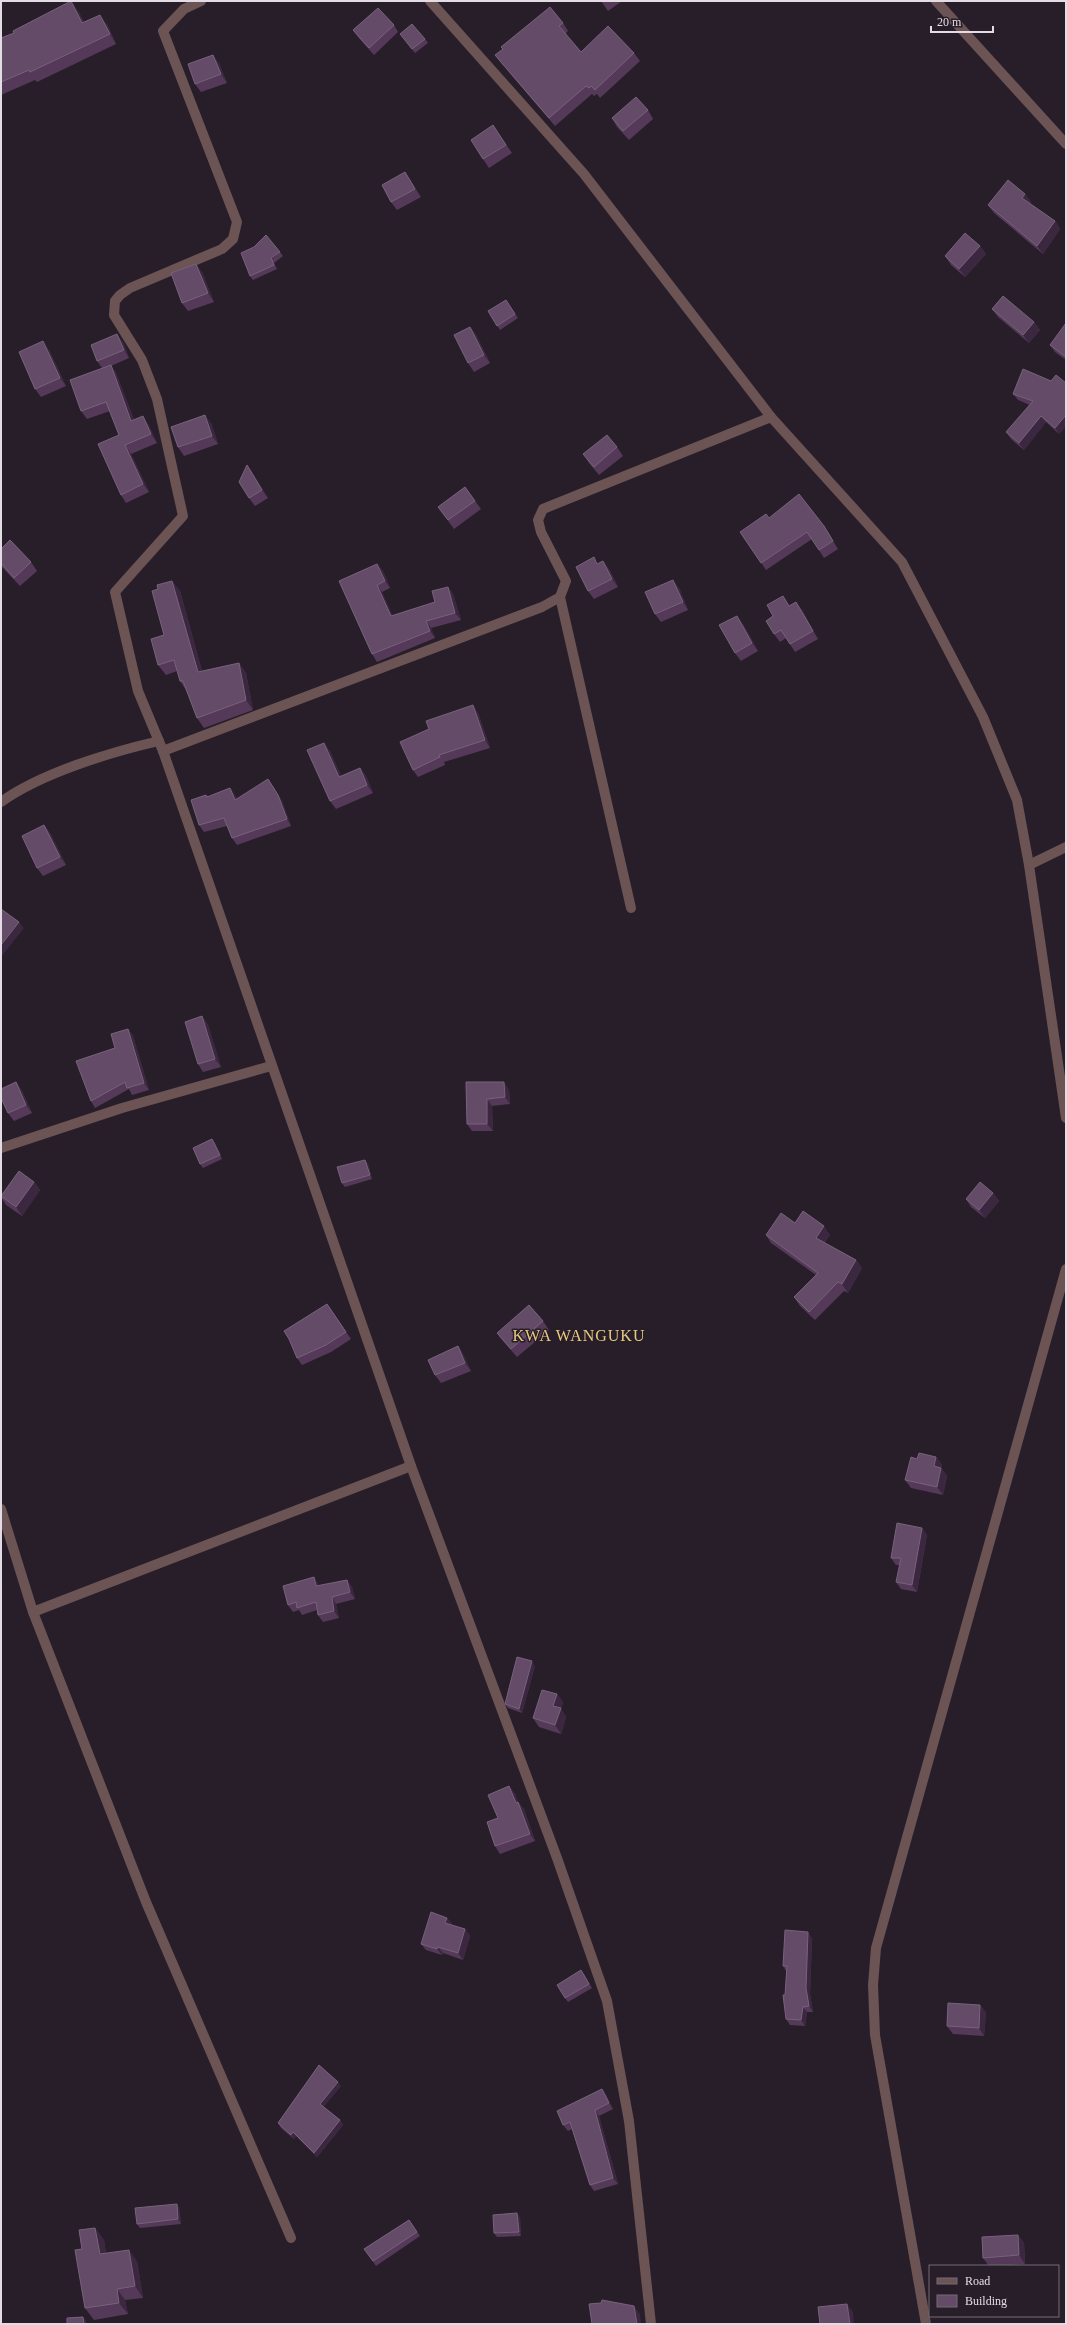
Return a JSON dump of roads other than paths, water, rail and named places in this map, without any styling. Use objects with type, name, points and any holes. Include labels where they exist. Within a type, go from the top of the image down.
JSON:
[{"type":"street","points":[[201,1],[184,9],[163,31],[237,222],[232,239],[222,249],[120,295],[115,301],[114,314],[142,360],[156,399],[183,516],[115,592],[138,690],[163,751],[271,1066],[412,1466],[555,1850],[607,2001],[629,2121],[651,2324]]},
{"type":"street","points":[[430,1],[584,174],[771,417],[902,562],[983,717],[1017,800],[1029,865],[1066,1118]]},
{"type":"street","points":[[936,1],[1066,144]]},
{"type":"street","points":[[631,908],[560,596],[566,580],[541,532],[538,520],[543,509],[771,417]]},
{"type":"street","points":[[163,751],[542,607],[560,596]]},
{"type":"street","points":[[1,802],[33,784],[72,767],[159,741]]},
{"type":"street","points":[[1029,865],[1066,847]]},
{"type":"street","points":[[1,1148],[122,1108],[271,1066]]},
{"type":"street","points":[[926,2324],[875,2035],[873,1985],[876,1948],[1066,1269]]},
{"type":"street","points":[[33,1612],[412,1466]]},
{"type":"street","points":[[1,1509],[33,1612],[146,1902],[291,2238]]},
{"type":"district","name":"KWA WANGUKU","points":[[579,1335]]}]
